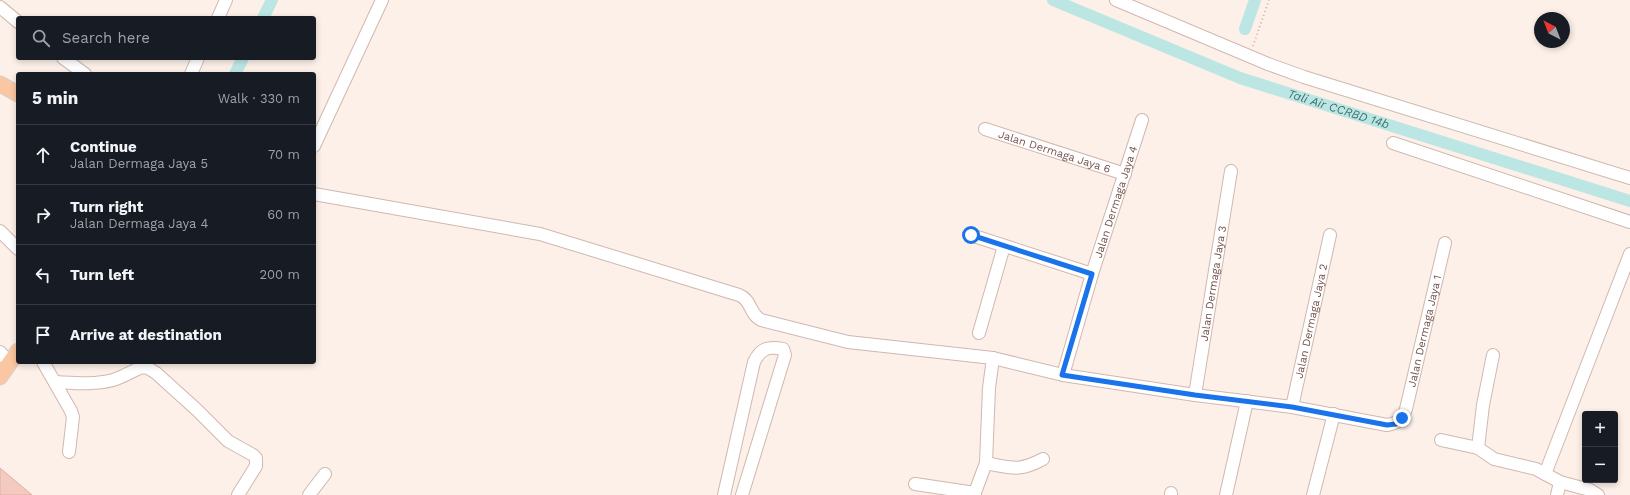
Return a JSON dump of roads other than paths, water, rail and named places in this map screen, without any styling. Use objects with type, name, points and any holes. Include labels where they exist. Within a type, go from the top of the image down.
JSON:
[{"type":"main road","points":[[0,84],[16,93]]},
{"type":"main road","points":[[0,377],[9,355]]},
{"type":"street","points":[[219,16],[226,0]]},
{"type":"street","points":[[316,142],[382,0]]},
{"type":"street","points":[[1116,0],[1250,55],[1268,64],[1304,77],[1630,178]]},
{"type":"street","points":[[0,7],[16,20]]},
{"type":"street","points":[[66,60],[82,72]]},
{"type":"street","points":[[192,72],[197,60]]},
{"type":"street","name":"Jalan Dermaga Jaya 4","points":[[1062,375],[1092,274],[1142,120]]},
{"type":"street","name":"Jalan Dermaga Jaya 6","points":[[985,129],[1125,174]]},
{"type":"street","points":[[1393,143],[1630,222]]},
{"type":"street","name":"Jalan Dermaga Jaya 3","points":[[1195,395],[1231,172]]},
{"type":"street","points":[[316,194],[540,234],[739,295],[747,299],[752,313],[756,318],[848,342],[993,358],[1062,375],[1334,414],[1313,495]]},
{"type":"street","points":[[0,231],[16,247]]},
{"type":"street","points":[[971,235],[1092,274]]},
{"type":"street","name":"Jalan Dermaga Jaya 2","points":[[1292,407],[1330,235]]},
{"type":"street","name":"Jalan Dermaga Jaya 1","points":[[1334,414],[1387,425],[1396,424],[1402,418],[1445,243]]},
{"type":"street","points":[[978,333],[1004,246]]},
{"type":"street","points":[[1545,474],[1630,254]]},
{"type":"street","points":[[724,495],[754,362],[758,354],[763,349],[775,347],[783,349],[785,355],[742,495]]},
{"type":"street","points":[[1478,448],[1483,405],[1493,355]]},
{"type":"street","points":[[915,484],[935,491],[974,494],[986,462],[989,388],[993,358]]},
{"type":"street","points":[[44,364],[56,382],[73,417],[69,452]]},
{"type":"street","points":[[56,382],[103,382],[119,378],[142,367],[153,370],[197,410],[228,441],[256,458],[256,466],[238,495]]},
{"type":"street","points":[[1226,495],[1247,401]]},
{"type":"street","points":[[1441,440],[1478,448],[1494,459],[1536,469],[1560,482],[1590,490],[1598,495]]},
{"type":"street","points":[[986,462],[1014,469],[1021,469],[1043,459]]},
{"type":"street","points":[[309,495],[325,474]]},
{"type":"street","points":[[1557,495],[1560,482]]},
{"type":"waterway","points":[[264,16],[272,0]]},
{"type":"waterway","name":"Tali Air CCRBD 14b","points":[[1053,0],[1240,78],[1630,201]]},
{"type":"waterway","points":[[1245,29],[1255,0]]},
{"type":"waterway","points":[[236,72],[242,60]]}]
